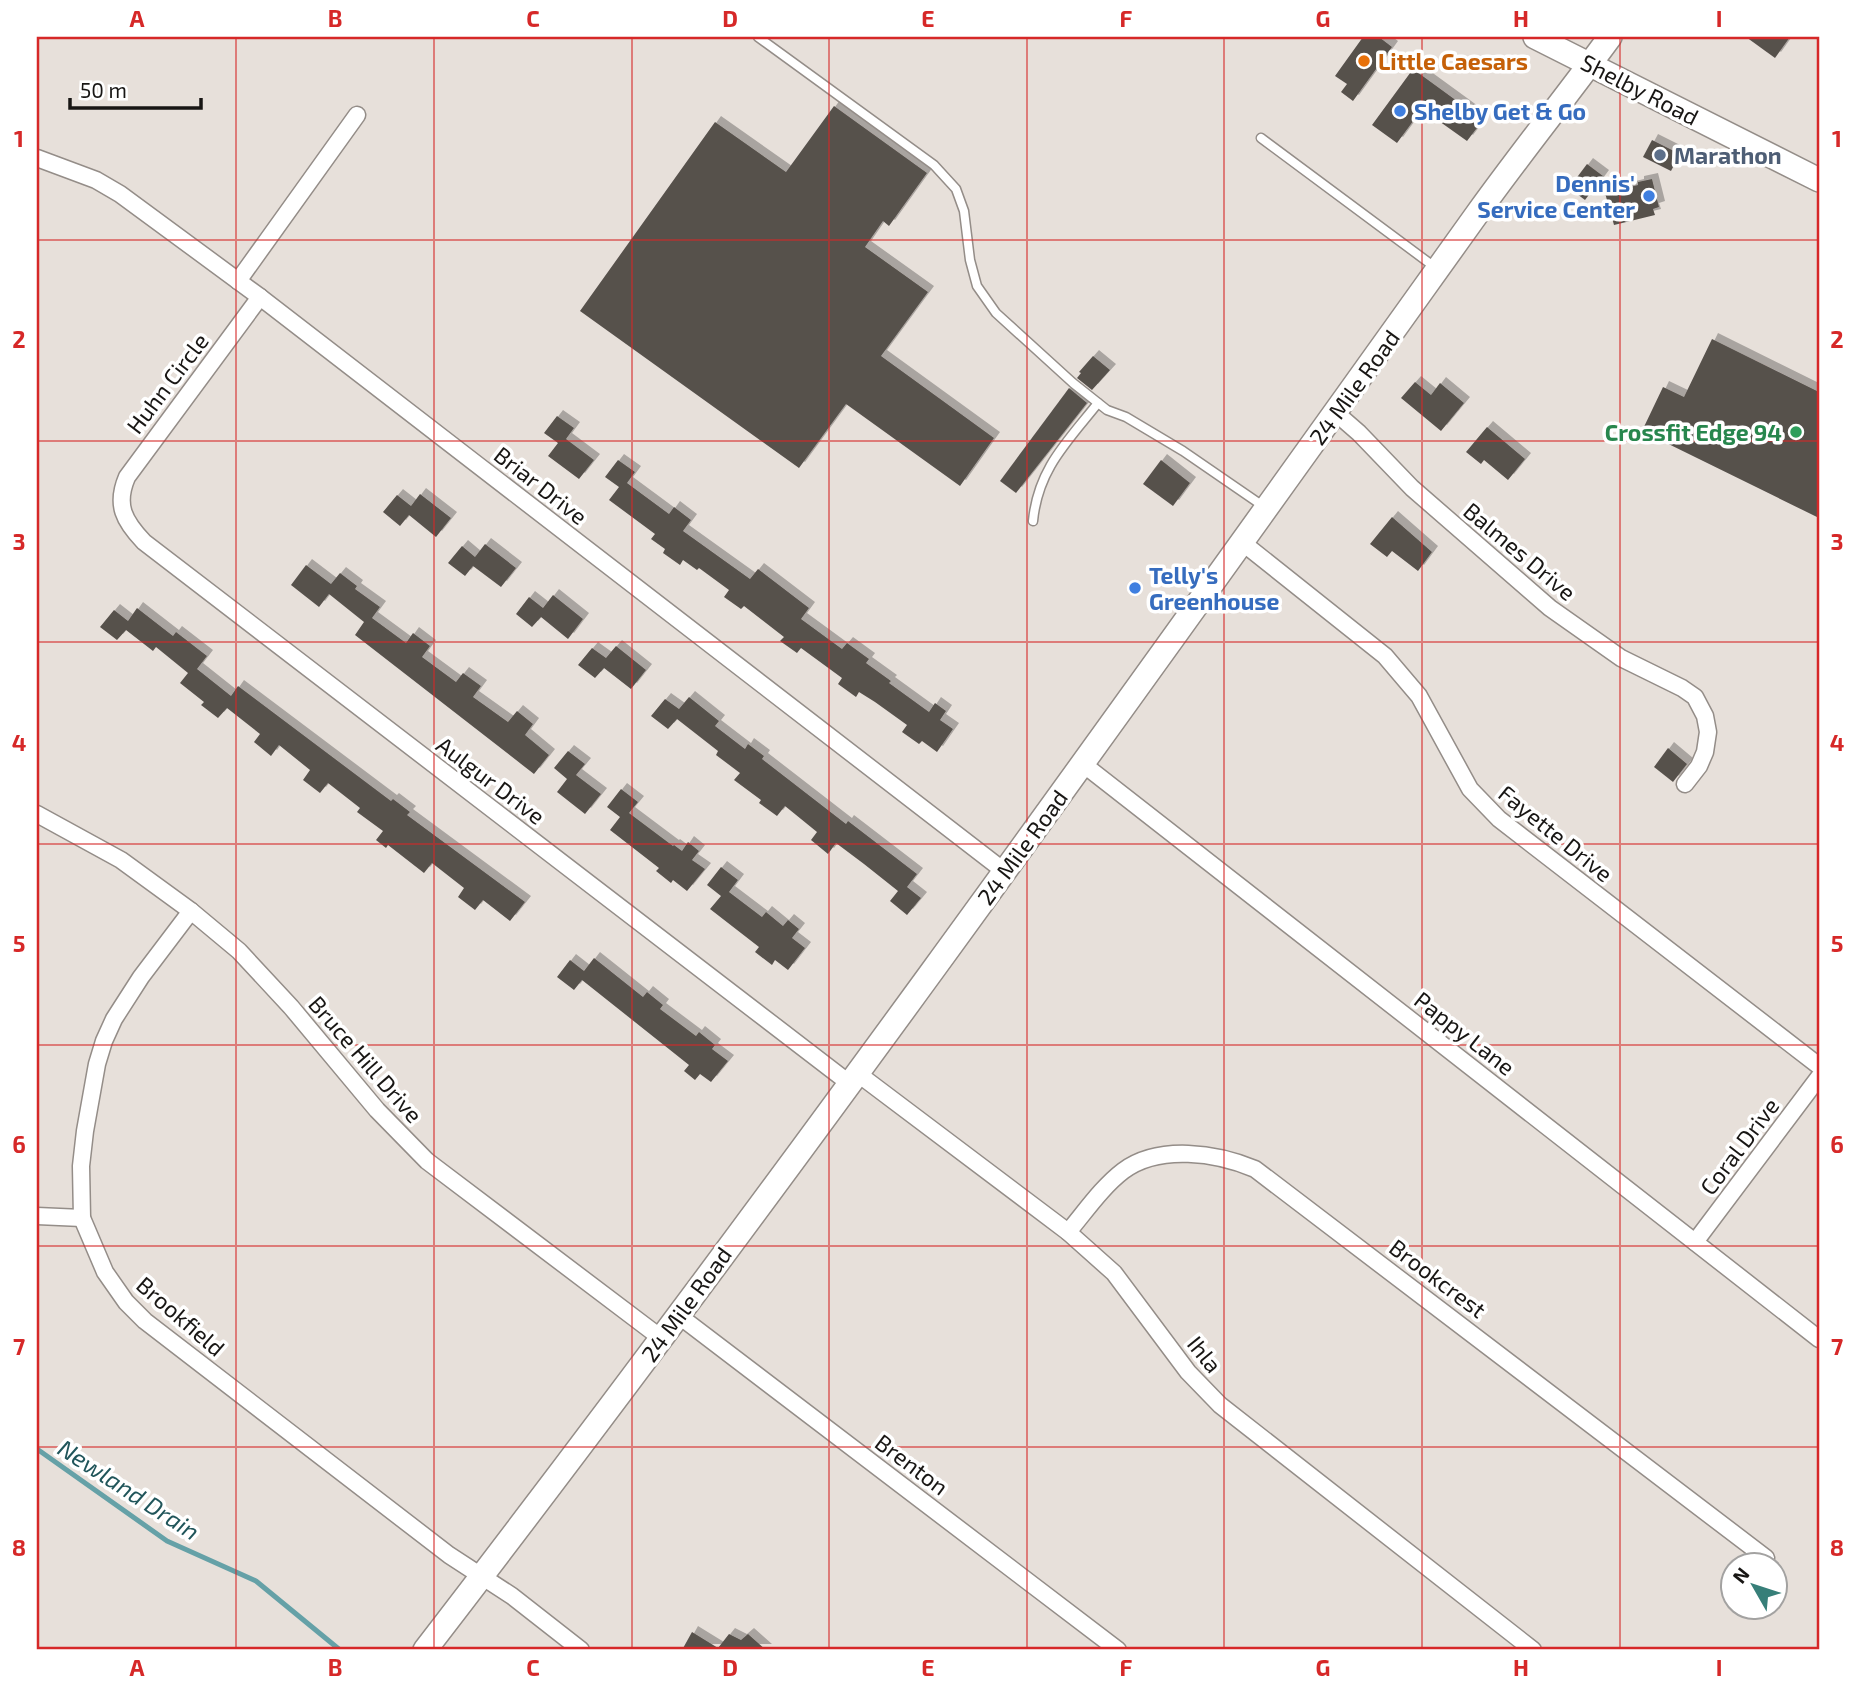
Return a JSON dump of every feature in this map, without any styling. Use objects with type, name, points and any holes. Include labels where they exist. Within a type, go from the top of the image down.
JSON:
[{"type":"street","name":"Shelby Road","points":[[1535,37],[1819,180]]},
{"type":"street","name":"24 Mile Road","points":[[425,1650],[853,1078],[1609,37]]},
{"type":"street","points":[[238,281],[357,115]]},
{"type":"street","name":"Briar Drive","points":[[39,164],[96,180],[120,194],[260,297],[1004,871]]},
{"type":"street","name":"Huhn Circle","points":[[120,500],[122,489],[136,462],[260,297]]},
{"type":"street","name":"Balmes Drive","points":[[1336,413],[1412,488],[1550,608],[1621,658],[1695,697],[1705,716],[1707,732],[1702,759],[1685,784]]},
{"type":"street","name":"Aulgur Drive","points":[[120,500],[126,521],[144,542],[853,1078]]},
{"type":"street","name":"Fayette Drive","points":[[1243,543],[1385,656],[1401,672],[1419,696],[1470,789],[1499,819],[1819,1066]]},
{"type":"street","name":"Pappy Lane","points":[[1083,764],[1819,1339]]},
{"type":"street","name":"Bruce Hill Drive","points":[[37,814],[121,860],[191,911],[239,951],[291,1007],[377,1110],[427,1161],[661,1338]]},
{"type":"street","name":"Brookfield","points":[[191,911],[126,999],[104,1041],[92,1085],[81,1167],[82,1218],[105,1272],[126,1302],[145,1321],[449,1555],[512,1595],[581,1650]]},
{"type":"street","name":"Coral Drive","points":[[1695,1242],[1819,1077]]},
{"type":"street","name":"Ihla","points":[[853,1078],[1068,1232],[1114,1273],[1188,1373],[1220,1405],[1533,1650]]},
{"type":"street","name":"Brookcrest","points":[[1068,1232],[1110,1182],[1123,1171],[1147,1159],[1192,1154],[1225,1158],[1255,1169],[1755,1550]]},
{"type":"street","points":[[37,1216],[82,1218]]},
{"type":"street","name":"Brenton","points":[[678,1315],[1118,1650]]},
{"type":"lane","points":[[758,37],[934,165],[956,189],[964,211],[970,260],[977,286],[996,313],[1098,403],[1183,451],[1266,509]]},
{"type":"lane","points":[[1261,138],[1438,270]]},
{"type":"lane","points":[[1033,522],[1035,499],[1044,474],[1098,403]]},
{"type":"building","name":"Little Caesars","points":[[1363,37],[1379,37],[1392,47],[1353,101],[1341,92],[1347,84],[1335,76]]},
{"type":"building","points":[[1746,37],[1790,37],[1775,58]]},
{"type":"building","points":[[1413,69],[1483,120],[1467,141],[1422,109],[1397,143],[1372,125]]},
{"type":"building","points":[[834,106],[927,173],[889,226],[883,221],[865,247],[928,292],[881,356],[994,438],[960,486],[846,404],[799,468],[580,311],[715,122],[786,172]]},
{"type":"building","points":[[1652,140],[1680,154],[1671,171],[1643,157]]},
{"type":"building","points":[[1587,164],[1603,176],[1585,200],[1569,188]]},
{"type":"building","name":"Dennis' Service Center","points":[[1652,179],[1659,207],[1653,209],[1655,215],[1614,225],[1605,193]]},
{"type":"building","points":[[1712,339],[1819,392],[1819,518],[1642,431],[1663,387],[1684,397]]},
{"type":"building","points":[[1093,356],[1110,370],[1092,390],[1077,378]]},
{"type":"building","points":[[1415,382],[1431,395],[1440,383],[1464,403],[1441,431],[1401,398]]},
{"type":"building","points":[[1069,388],[1087,403],[1016,493],[1000,481]]},
{"type":"building","points":[[557,416],[574,428],[566,439],[594,460],[579,479],[548,456],[558,443],[544,433]]},
{"type":"building","points":[[1487,427],[1525,459],[1508,480],[1484,460],[1481,464],[1466,452]]},
{"type":"building","points":[[618,460],[635,472],[627,483],[669,514],[674,507],[691,520],[683,531],[750,579],[758,569],[809,608],[801,619],[842,649],[847,643],[869,659],[866,663],[891,681],[889,683],[929,712],[935,703],[946,711],[940,720],[953,729],[937,752],[922,741],[919,744],[902,732],[907,725],[875,702],[859,692],[856,697],[838,684],[842,678],[801,648],[797,653],[780,641],[784,637],[744,606],[741,609],[724,597],[729,590],[699,568],[697,570],[683,560],[680,565],[663,553],[665,549],[651,539],[655,534],[609,500],[619,487],[605,477]]},
{"type":"building","points":[[1161,460],[1190,483],[1173,506],[1143,484]]},
{"type":"building","points":[[420,494],[451,518],[436,537],[409,515],[400,526],[383,512],[397,495],[411,506]]},
{"type":"building","points":[[1392,517],[1432,552],[1418,571],[1392,551],[1387,557],[1370,544]]},
{"type":"building","points":[[485,544],[516,568],[501,587],[473,566],[465,576],[448,563],[462,546],[475,557]]},
{"type":"building","points":[[306,565],[331,584],[340,573],[357,586],[355,589],[380,607],[372,618],[406,643],[413,633],[430,646],[422,657],[456,682],[463,673],[481,686],[473,697],[508,722],[517,711],[533,724],[525,735],[549,755],[534,774],[355,635],[364,622],[329,594],[319,607],[291,585]]},
{"type":"building","points":[[553,595],[583,619],[568,639],[541,617],[532,627],[516,614],[529,597],[543,608]]},
{"type":"building","points":[[137,608],[173,636],[176,632],[207,656],[197,669],[231,696],[238,686],[391,801],[393,799],[410,812],[407,815],[525,902],[510,921],[483,900],[475,910],[458,897],[464,888],[432,863],[424,873],[388,845],[386,848],[376,840],[383,831],[357,812],[360,808],[328,783],[320,793],[303,780],[310,770],[279,745],[271,756],[254,742],[260,734],[227,708],[218,718],[201,705],[204,702],[180,683],[188,673],[156,647],[153,651],[126,630],[117,640],[100,627],[114,610],[128,621]]},
{"type":"building","points":[[616,646],[646,670],[631,689],[604,668],[595,678],[578,665],[592,648],[606,658]]},
{"type":"building","points":[[689,697],[719,721],[715,726],[745,749],[748,744],[764,756],[762,759],[846,824],[848,821],[917,874],[907,887],[921,898],[907,915],[890,901],[898,891],[864,864],[836,843],[828,854],[811,840],[817,832],[785,806],[777,816],[759,803],[761,800],[734,780],[740,773],[716,755],[718,751],[677,719],[668,729],[651,716],[665,699],[679,709]]},
{"type":"building","points":[[1668,748],[1687,764],[1673,782],[1654,767]]},
{"type":"building","points":[[568,751],[585,764],[576,775],[601,794],[585,814],[557,792],[567,779],[554,768]]},
{"type":"building","points":[[621,789],[638,802],[629,813],[682,851],[688,842],[699,851],[692,860],[705,869],[687,891],[673,880],[671,883],[656,871],[659,868],[610,830],[620,817],[607,807]]},
{"type":"building","points":[[721,867],[738,880],[729,892],[762,917],[766,912],[783,926],[788,920],[799,929],[792,938],[805,948],[788,970],[775,960],[772,965],[755,952],[759,947],[710,909],[721,896],[707,885]]},
{"type":"building","points":[[594,958],[643,997],[647,992],[663,1005],[660,1009],[696,1036],[699,1032],[715,1045],[712,1049],[728,1061],[711,1082],[700,1074],[695,1080],[684,1071],[689,1065],[582,980],[574,990],[557,977],[570,960],[584,971]]},
{"type":"building","points":[[692,1632],[718,1648],[729,1634],[741,1640],[748,1634],[766,1650],[682,1650]]},
{"type":"waterway","name":"Newland Drain","points":[[37,1449],[167,1541],[256,1581],[340,1650]]},
{"type":"place","name":"Little Caesars","points":[[1364,61]]},
{"type":"place","name":"Shelby Get & Go","points":[[1400,111]]},
{"type":"place","name":"Marathon","points":[[1660,155]]},
{"type":"place","name":"Dennis' Service Center","points":[[1649,196]]},
{"type":"place","name":"Crossfit Edge 94","points":[[1796,432]]},
{"type":"place","name":"Telly's Greenhouse","points":[[1135,588]]}]
